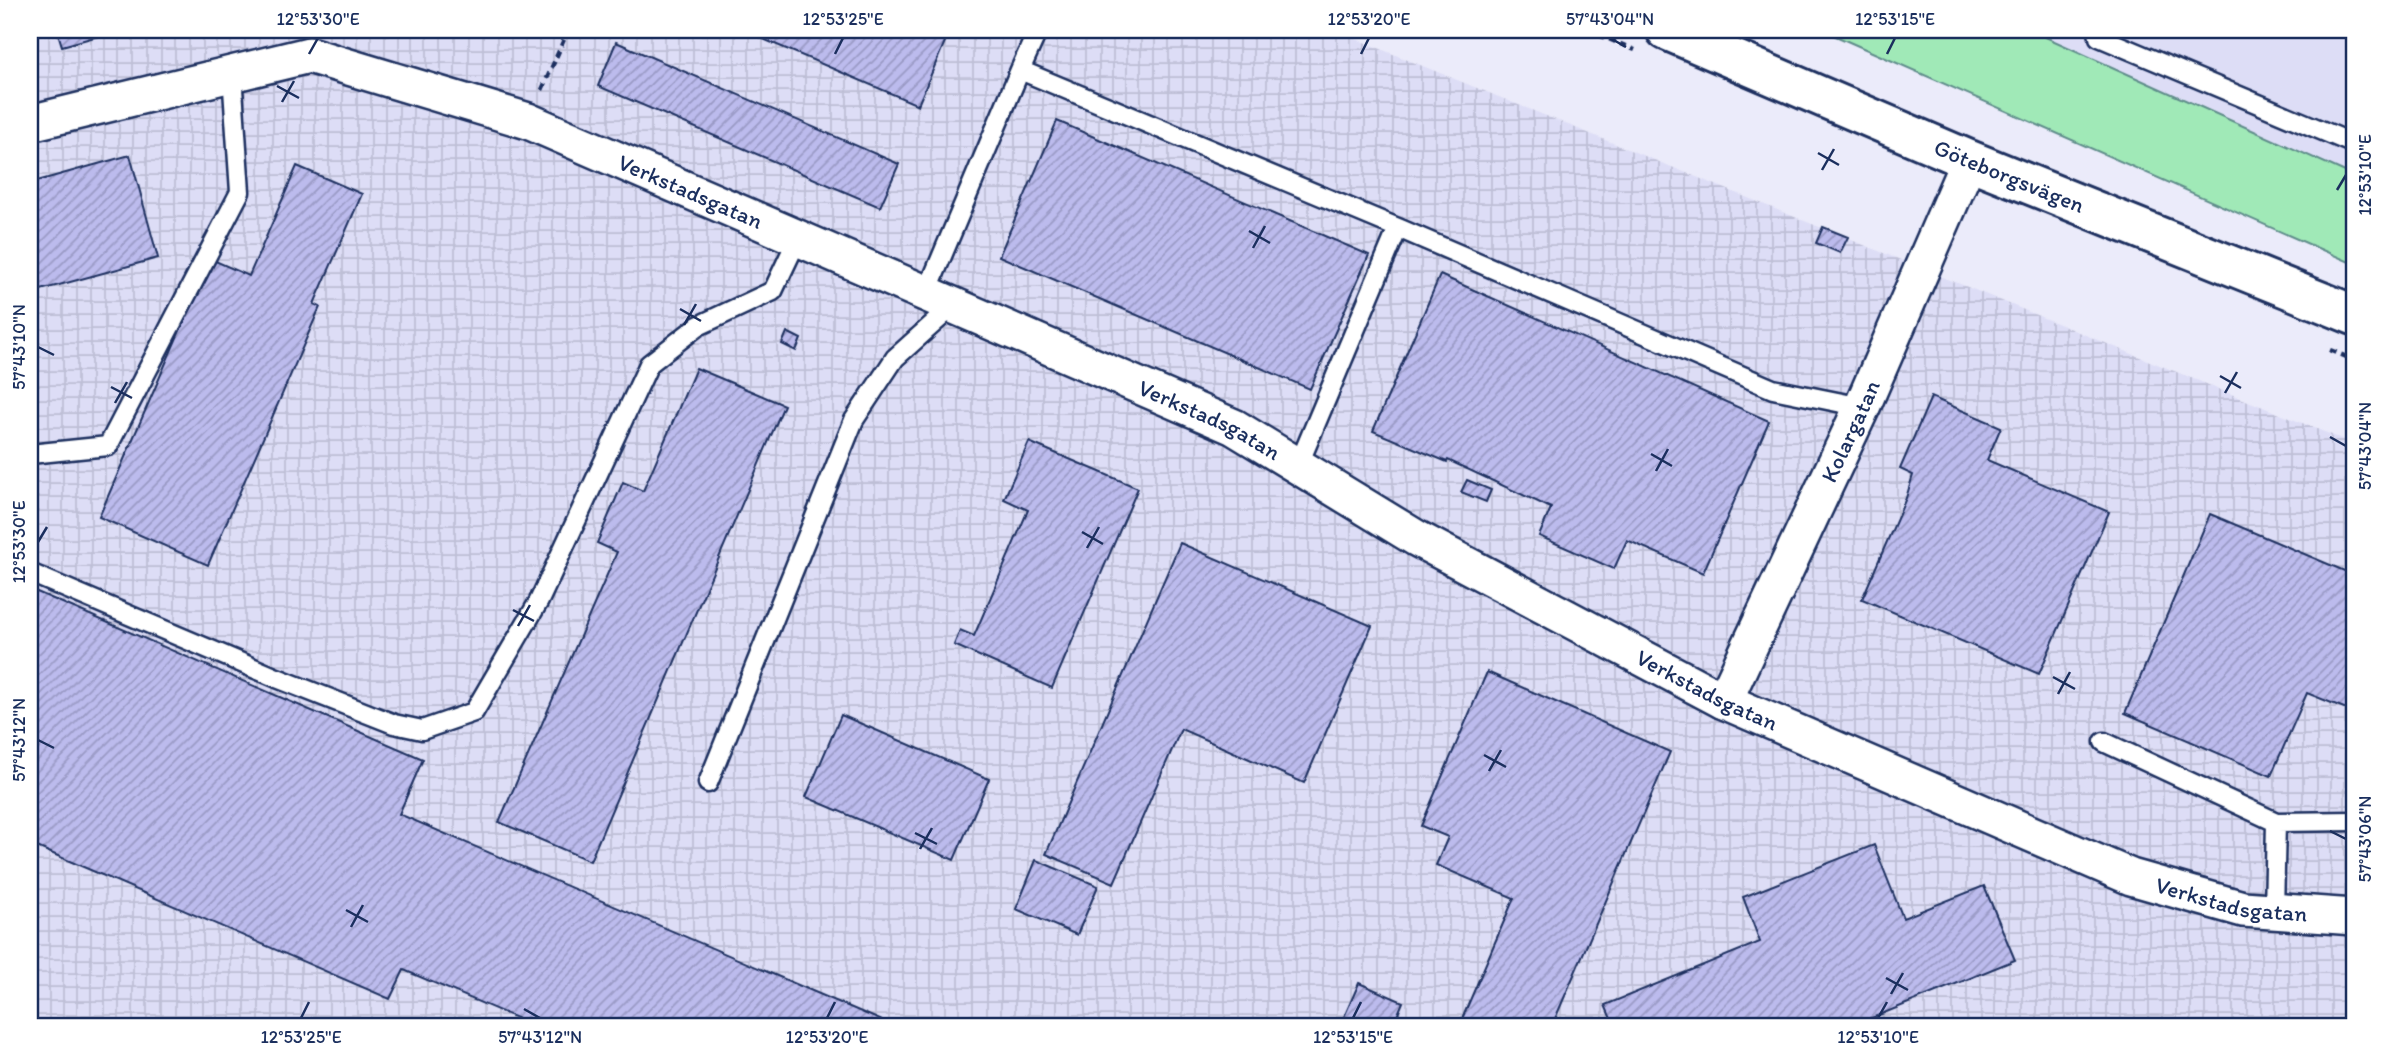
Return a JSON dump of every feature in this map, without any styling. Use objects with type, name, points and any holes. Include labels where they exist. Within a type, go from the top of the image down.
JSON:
[{"type":"street","name":"Göteborgsvägen","points":[[1665,30],[1969,160],[2354,316]]},
{"type":"street","name":"Verkstadsgatan","points":[[30,123],[309,55],[528,121],[1234,427],[1416,538],[1724,701],[2131,877],[2243,909],[2354,917]]},
{"type":"street","name":"Kolargatan","points":[[1724,701],[1862,407],[1969,160]]},
{"type":"lane","points":[[708,783],[854,419],[895,358],[940,300],[1020,70],[1038,30]]},
{"type":"lane","points":[[2082,30],[2099,34],[2354,144]]},
{"type":"lane","points":[[1020,70],[1773,388],[1862,407]]},
{"type":"lane","points":[[30,454],[108,446],[240,192],[232,74]]},
{"type":"lane","points":[[1298,466],[1398,228]]},
{"type":"lane","points":[[30,573],[277,678],[394,723],[422,730],[474,712],[538,601],[649,364],[698,326],[773,291],[798,239]]},
{"type":"lane","points":[[2104,742],[2276,822],[2354,821]]},
{"type":"lane","points":[[2274,911],[2276,822]]},
{"type":"path","points":[[528,121],[568,30]]},
{"type":"shaded area","points":[[30,30],[1334,30],[2354,444],[2354,1026],[54,1026],[30,1014]]},
{"type":"shaded area","points":[[2030,30],[2354,30],[2354,176],[2271,138]]},
{"type":"green space","points":[[1822,30],[2030,30],[2354,176],[2354,264]]},
{"type":"building","points":[[57,30],[120,30],[62,46]]},
{"type":"building","points":[[742,30],[950,30],[918,105]]},
{"type":"building","points":[[616,42],[899,164],[880,207],[598,86]]},
{"type":"building","points":[[1057,121],[1369,255],[1310,389],[999,256]]},
{"type":"building","points":[[130,155],[158,258],[30,293],[30,183]]},
{"type":"building","points":[[297,166],[362,194],[314,304],[320,307],[208,565],[99,517],[211,259],[249,276]]},
{"type":"building","points":[[1823,227],[1848,237],[1840,253],[1816,243]]},
{"type":"building","points":[[1440,275],[1769,421],[1703,573],[1627,540],[1614,569],[1539,536],[1551,508],[1448,460],[1447,462],[1373,431]]},
{"type":"building","points":[[787,332],[801,339],[796,351],[782,344]]},
{"type":"building","points":[[696,368],[784,405],[590,861],[499,822],[617,552],[597,543],[623,482],[643,491]]},
{"type":"building","points":[[1931,397],[2001,427],[1987,460],[2109,512],[2039,674],[1862,599],[1906,498],[1913,475],[1900,469]]},
{"type":"building","points":[[1029,442],[1138,488],[1052,688],[954,645],[960,630],[974,636],[1028,510],[1004,499]]},
{"type":"building","points":[[1467,480],[1491,490],[1486,502],[1461,492]]},
{"type":"building","points":[[2210,514],[2354,575],[2354,712],[2307,693],[2271,776],[2125,713]]},
{"type":"building","points":[[1180,543],[1372,626],[1304,783],[1181,729],[1114,883],[1046,854]]},
{"type":"building","points":[[30,589],[423,759],[399,814],[894,1026],[535,1026],[404,970],[390,999],[30,844]]},
{"type":"building","points":[[1487,672],[1670,752],[1552,1026],[1459,1026],[1514,898],[1436,865],[1448,837],[1421,826]]},
{"type":"building","points":[[841,715],[989,779],[954,860],[806,797]]},
{"type":"building","points":[[1874,845],[1903,918],[1984,886],[2015,960],[1852,1026],[1614,1026],[1605,1005],[1760,942],[1743,897]]},
{"type":"building","points":[[1036,860],[1098,886],[1077,935],[1016,909]]},
{"type":"building","points":[[1359,983],[1403,1002],[1393,1026],[1340,1026]]}]
